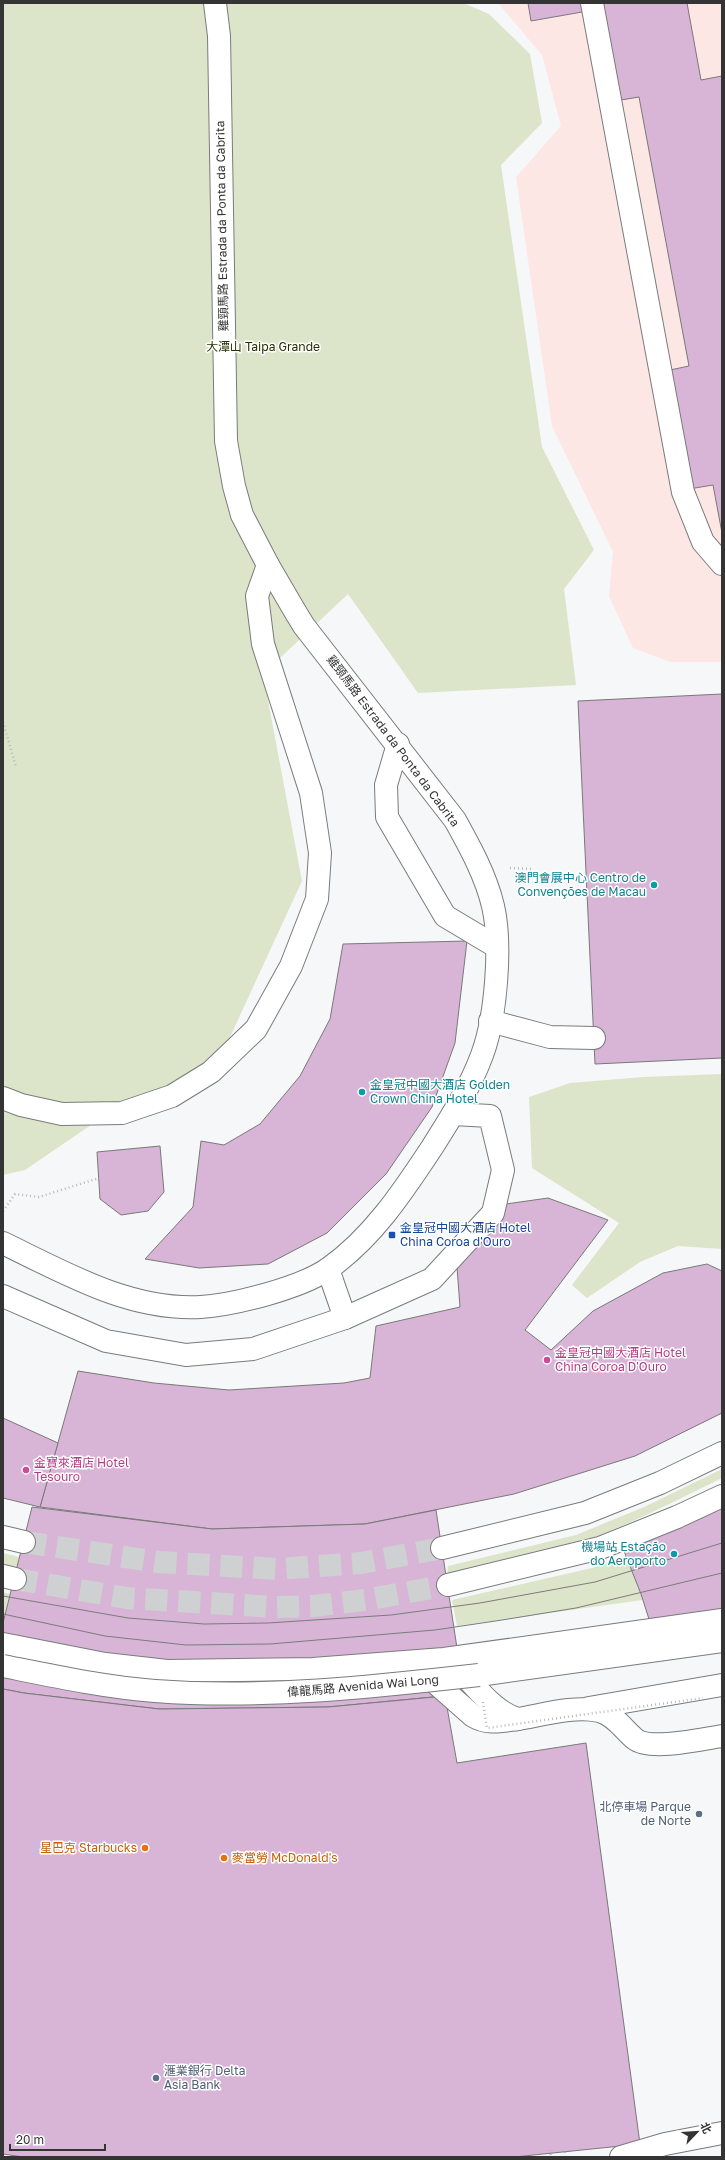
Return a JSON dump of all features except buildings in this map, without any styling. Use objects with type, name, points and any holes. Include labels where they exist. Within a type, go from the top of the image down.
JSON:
[{"type":"street","name":"雞頸馬路 Estrada da Ponta da Cabrita","points":[[3,1243],[70,1275],[108,1291],[144,1302],[166,1306],[201,1307],[232,1302],[292,1285],[328,1269],[367,1234],[387,1213],[406,1188],[454,1114],[482,1054],[490,1020],[495,989],[497,947],[493,907],[468,844],[455,820],[398,744],[304,626],[268,565],[242,515],[234,486],[226,440],[219,36],[215,3]]},
{"type":"street","points":[[592,3],[683,492],[703,542],[722,564]]},
{"type":"street","points":[[3,1098],[22,1105],[62,1114],[122,1113],[172,1096],[211,1072],[256,1029],[291,966],[317,899],[320,853],[311,793],[263,644],[257,596],[268,565]]},
{"type":"street","points":[[398,744],[386,785],[387,817],[446,916],[497,947]]},
{"type":"street","points":[[490,1020],[550,1037],[594,1038]]},
{"type":"street","points":[[3,1296],[106,1341],[186,1355],[253,1349],[345,1318],[432,1279],[493,1213],[503,1170],[490,1116],[454,1114]]},
{"type":"street","points":[[328,1269],[345,1318]]},
{"type":"street","points":[[442,1548],[585,1513],[660,1483],[722,1453]]},
{"type":"street","points":[[448,1585],[600,1548],[677,1517],[722,1496]]},
{"type":"street","name":"偉龍馬路 Avenida Wai Long","points":[[3,1644],[105,1664],[167,1671],[306,1669],[444,1659],[722,1620]]},
{"type":"street","name":"偉龍馬路 Avenida Wai Long","points":[[3,1666],[72,1680],[155,1691],[234,1694],[314,1691],[479,1675],[722,1640]]},
{"type":"street","points":[[444,1659],[453,1664],[502,1711],[509,1716],[518,1719]]},
{"type":"street","points":[[402,1661],[427,1674],[473,1716],[481,1721],[489,1722],[585,1709],[722,1685]]},
{"type":"street","points":[[585,1709],[601,1711],[610,1716],[636,1740],[648,1744],[722,1736]]},
{"type":"street","points":[[621,2157],[665,2144],[722,2133]]},
{"type":"path","points":[[3,722],[16,767]]},
{"type":"path","points":[[510,868],[534,870]]},
{"type":"path","points":[[3,1211],[15,1194],[39,1197],[99,1178]]},
{"type":"path","points":[[484,1706],[487,1728],[703,1698]]},
{"type":"path","points":[[550,2150],[551,2157]]},
{"type":"path","points":[[565,2152],[566,2157]]},
{"type":"shaded area","points":[[498,3],[722,3],[722,662],[670,662],[633,648],[609,596],[613,552],[552,426],[516,177],[561,126],[542,55]]},
{"type":"green space","name":"大潭山 Taipa Grande","points":[[3,3],[463,3],[489,14],[530,54],[542,123],[501,165],[542,447],[594,550],[564,589],[576,685],[418,693],[348,594],[263,674],[302,881],[219,1061],[113,1110],[25,1170],[3,1175]]},
{"type":"green space","points":[[722,1074],[722,1249],[678,1246],[640,1262],[587,1298],[572,1285],[619,1223],[532,1168],[529,1097],[570,1083],[643,1077]]},
{"type":"green space","points":[[722,1469],[722,1478],[651,1513],[597,1536],[546,1552],[447,1574],[448,1566],[576,1535],[644,1507]]},
{"type":"green space","points":[[684,1534],[707,1591],[457,1626],[452,1600],[592,1568]]},
{"type":"green space","points":[[3,1553],[19,1557],[17,1567],[3,1564]]},
{"type":"green space","points":[[3,1592],[11,1594],[4,1618],[3,1617]]},
{"type":"tunnel","points":[[24,1542],[158,1562],[278,1569],[361,1563],[442,1548]]},
{"type":"tunnel","points":[[15,1579],[127,1598],[276,1607],[314,1606],[365,1600],[448,1585]]},
{"type":"tram line","points":[[3,1596],[128,1618],[204,1624],[268,1623],[391,1615],[480,1603],[595,1582],[722,1543]]},
{"type":"tram line","points":[[3,1614],[105,1636],[186,1645],[270,1644],[435,1630],[502,1620],[576,1608],[722,1573]]},
{"type":"place","name":"澳門會展中心 Centro de Convenções de Macau","points":[[654,885]]},
{"type":"place","name":"金皇冠中國大酒店 Golden Crown China Hotel","points":[[362,1092]]},
{"type":"place","name":"金皇冠中國大酒店 Hotel China Coroa d'Ouro","points":[[392,1235]]},
{"type":"place","name":"金皇冠中國大酒店 Hotel China Coroa D'Ouro","points":[[547,1360]]},
{"type":"place","name":"金寶來酒店 Hotel Tesouro","points":[[26,1470]]},
{"type":"place","name":"機場站 Estação do Aeroporto","points":[[674,1554]]},
{"type":"place","name":"北停車場 Parque de Norte","points":[[699,1814]]},
{"type":"place","name":"星巴克 Starbucks","points":[[145,1848]]},
{"type":"place","name":"麥當勞 McDonald's","points":[[224,1858]]},
{"type":"place","name":"滙業銀行 Delta Asia Bank","points":[[156,2078]]}]
